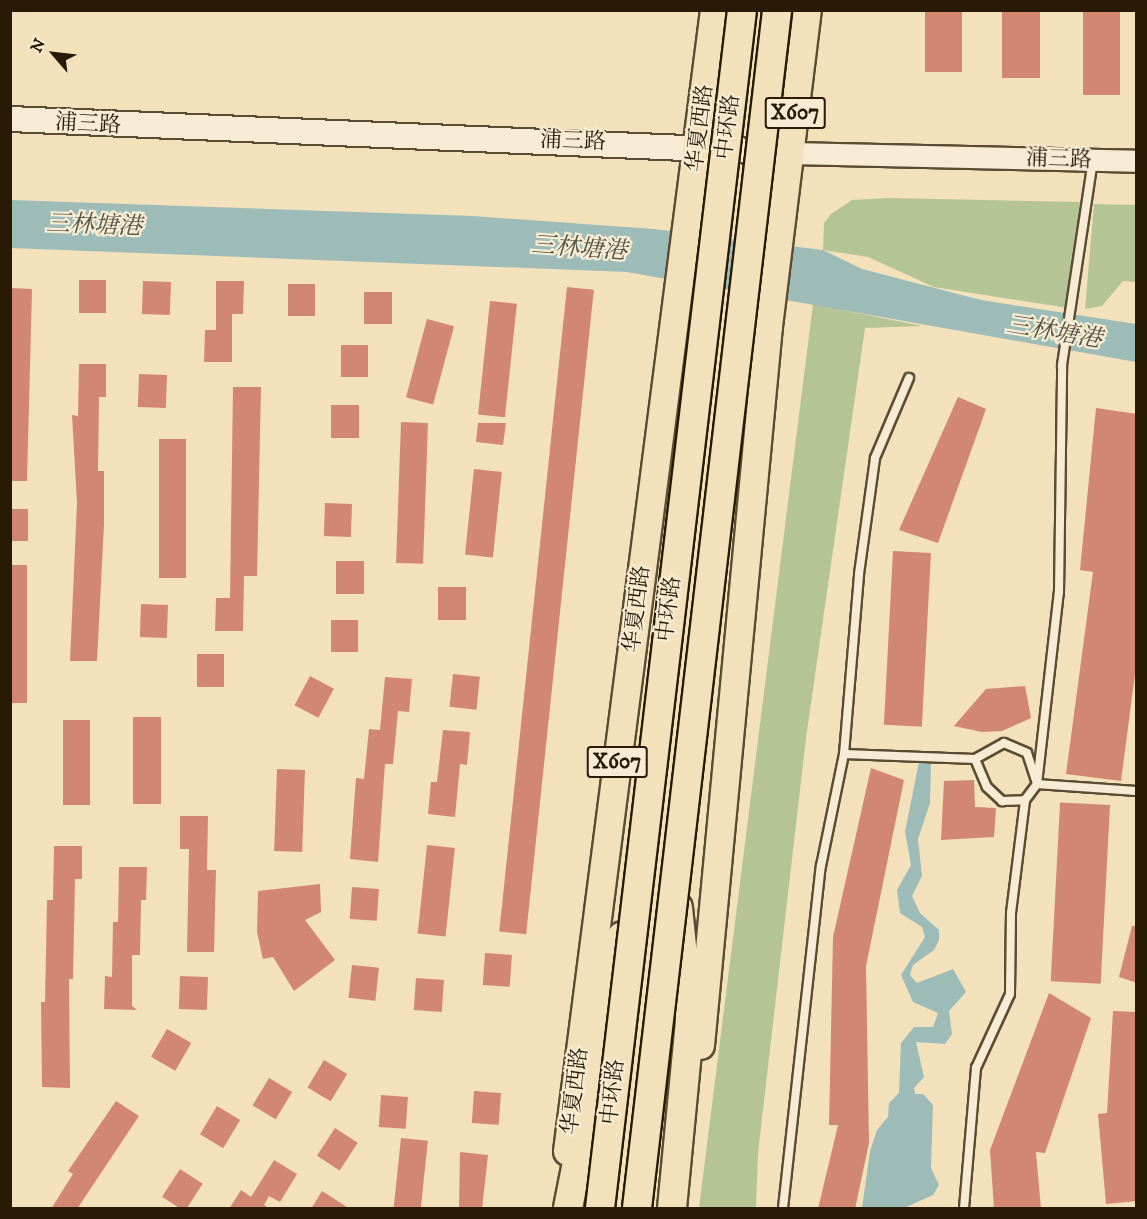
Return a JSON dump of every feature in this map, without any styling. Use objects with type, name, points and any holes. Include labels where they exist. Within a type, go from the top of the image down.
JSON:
[{"type":"highway","name":"中环路","points":[[600,1209],[637,876],[742,10]]},
{"type":"highway","name":"中环路","points":[[637,1209],[777,10]]},
{"type":"highway","points":[[568,1209],[601,1027],[637,876]]},
{"type":"highway","points":[[672,1209],[690,1022],[675,879]]},
{"type":"main road","name":"华夏西路","points":[[560,1209],[690,212],[714,10]]},
{"type":"main road","name":"X607","points":[[684,1209],[768,326],[807,10]]},
{"type":"main road","name":"浦三路","points":[[10,119],[697,146],[790,153]]},
{"type":"street","name":"浦三路","points":[[790,153],[1137,161]]},
{"type":"lane","points":[[964,1209],[976,1068],[1010,994],[1011,913],[1025,800],[1037,784],[1059,592],[1062,365],[1093,160]]},
{"type":"lane","points":[[783,1209],[821,866],[844,754],[859,574],[875,458],[909,378]]},
{"type":"lane","points":[[844,754],[975,759],[1004,743],[1027,753],[1037,784]]},
{"type":"lane","points":[[975,759],[987,787],[1002,801],[1025,800]]},
{"type":"lane","points":[[1037,784],[1137,791]]},
{"type":"green space","points":[[889,198],[1080,202],[1068,308],[934,287],[868,257],[823,250],[824,223],[831,214],[852,200]]},
{"type":"green space","points":[[1094,204],[1136,205],[1136,282],[1123,281],[1102,306],[1085,309]]},
{"type":"green space","points":[[813,304],[922,326],[865,328],[806,738],[758,1153],[756,1208],[699,1208]]},
{"type":"water","name":"三林塘港","points":[[11,200],[473,216],[654,229],[823,250],[862,269],[981,300],[1136,324],[1136,362],[627,272],[11,248]]},
{"type":"water","points":[[920,757],[931,762],[930,803],[918,839],[922,876],[912,896],[920,913],[939,930],[939,940],[934,950],[913,965],[910,975],[917,983],[953,969],[966,992],[949,1011],[952,1034],[945,1044],[916,1042],[924,1077],[914,1088],[915,1094],[923,1094],[933,1105],[931,1168],[939,1185],[933,1195],[904,1208],[862,1208],[870,1151],[877,1130],[888,1117],[889,1103],[899,1093],[901,1043],[914,1027],[933,1027],[938,1013],[913,1002],[901,975],[925,937],[922,927],[900,913],[897,890],[911,865],[905,832]]},
{"type":"building","points":[[925,10],[962,10],[962,72],[925,72]]},
{"type":"building","points":[[1002,10],[1040,10],[1040,78],[1002,78]]},
{"type":"building","points":[[1083,10],[1120,10],[1120,95],[1083,95]]},
{"type":"building","points":[[79,280],[106,280],[106,313],[79,313]]},
{"type":"building","points":[[143,281],[171,282],[170,315],[142,314]]},
{"type":"building","points":[[216,281],[244,281],[243,314],[232,314],[232,362],[204,362],[205,330],[216,330]]},
{"type":"building","points":[[288,284],[315,284],[315,316],[288,316]]},
{"type":"building","points":[[567,287],[594,290],[526,934],[499,931]]},
{"type":"building","points":[[10,288],[32,289],[27,481],[10,481]]},
{"type":"building","points":[[364,292],[392,292],[392,324],[364,324]]},
{"type":"building","points":[[490,301],[517,304],[505,417],[478,414]]},
{"type":"building","points":[[427,319],[454,326],[433,404],[406,397]]},
{"type":"building","points":[[341,345],[368,345],[368,377],[341,377]]},
{"type":"building","points":[[79,364],[106,364],[106,397],[99,397],[98,471],[104,471],[104,524],[97,661],[70,661],[77,503],[72,415],[78,416]]},
{"type":"building","points":[[139,374],[167,375],[166,408],[138,407]]},
{"type":"building","points":[[233,387],[261,387],[257,576],[244,576],[243,631],[215,631],[216,598],[230,598]]},
{"type":"building","points":[[958,397],[986,409],[938,543],[899,530]]},
{"type":"building","points":[[331,405],[359,405],[359,438],[331,438]]},
{"type":"building","points":[[1096,408],[1137,414],[1137,659],[1121,781],[1066,774],[1093,572],[1080,570]]},
{"type":"building","points":[[401,422],[428,423],[423,564],[396,563]]},
{"type":"building","points":[[478,423],[506,423],[503,445],[476,442]]},
{"type":"building","points":[[159,439],[186,439],[186,578],[159,578]]},
{"type":"building","points":[[474,469],[502,472],[493,557],[465,555]]},
{"type":"building","points":[[325,503],[352,504],[351,537],[324,536]]},
{"type":"building","points":[[10,509],[28,509],[28,541],[10,541]]},
{"type":"building","points":[[893,551],[931,553],[922,727],[884,725]]},
{"type":"building","points":[[336,561],[364,561],[364,594],[336,594]]},
{"type":"building","points":[[10,565],[27,565],[27,703],[10,703]]},
{"type":"building","points":[[438,587],[466,587],[466,620],[438,620]]},
{"type":"building","points":[[141,604],[168,605],[167,638],[140,637]]},
{"type":"building","points":[[331,620],[358,620],[358,652],[331,652]]},
{"type":"building","points":[[197,654],[224,654],[224,687],[197,687]]},
{"type":"building","points":[[453,674],[480,677],[476,710],[450,707]]},
{"type":"building","points":[[310,676],[334,689],[318,718],[295,705]]},
{"type":"building","points":[[385,677],[412,679],[409,712],[398,711],[393,764],[385,764],[378,862],[350,859],[356,778],[364,779],[369,729],[380,730]]},
{"type":"building","points":[[1025,686],[1031,718],[1002,731],[982,732],[954,726],[986,689]]},
{"type":"building","points":[[133,717],[161,717],[161,804],[133,804]]},
{"type":"building","points":[[63,720],[90,720],[90,805],[63,805]]},
{"type":"building","points":[[443,730],[470,732],[467,765],[460,764],[455,817],[428,814],[431,782],[437,782]]},
{"type":"building","points":[[871,768],[904,780],[866,966],[869,1143],[855,1209],[818,1209],[838,1125],[829,1125],[833,937]]},
{"type":"building","points":[[277,769],[305,770],[302,852],[274,851]]},
{"type":"building","points":[[974,780],[975,807],[996,808],[994,837],[941,840],[944,781]]},
{"type":"building","points":[[1060,802],[1110,805],[1101,984],[1051,981]]},
{"type":"building","points":[[180,816],[208,816],[207,870],[216,870],[214,952],[187,952],[189,849],[180,849]]},
{"type":"building","points":[[427,845],[455,848],[446,936],[418,934]]},
{"type":"building","points":[[54,846],[82,846],[82,879],[75,879],[73,979],[69,979],[70,1088],[42,1087],[41,1002],[45,1002],[47,900],[53,900]]},
{"type":"building","points":[[119,867],[147,867],[146,900],[141,900],[140,955],[132,955],[132,1006],[137,1010],[104,1009],[105,976],[112,977],[113,922],[118,922]]},
{"type":"building","points":[[320,884],[321,912],[305,920],[335,960],[294,991],[273,957],[263,959],[257,932],[258,891]]},
{"type":"building","points":[[352,887],[379,889],[377,921],[350,919]]},
{"type":"building","points":[[1132,926],[1137,926],[1137,983],[1119,977]]},
{"type":"building","points":[[485,953],[512,955],[510,987],[483,985]]},
{"type":"building","points":[[352,965],[379,968],[375,1001],[349,998]]},
{"type":"building","points":[[180,976],[208,977],[207,1010],[179,1009]]},
{"type":"building","points":[[416,978],[444,980],[442,1012],[414,1010]]},
{"type":"building","points":[[1049,993],[1091,1018],[1045,1153],[1036,1152],[1041,1209],[994,1209],[990,1150]]},
{"type":"building","points":[[1113,1011],[1137,1012],[1137,1201],[1106,1204],[1098,1114],[1107,1113]]},
{"type":"building","points":[[167,1029],[191,1043],[175,1071],[151,1057]]},
{"type":"building","points":[[324,1060],[347,1074],[331,1101],[308,1087]]},
{"type":"building","points":[[269,1078],[292,1092],[276,1119],[253,1105]]},
{"type":"building","points":[[474,1091],[501,1093],[499,1125],[472,1123]]},
{"type":"building","points":[[381,1095],[408,1097],[406,1129],[379,1127]]},
{"type":"building","points":[[116,1101],[139,1116],[77,1209],[51,1209],[73,1174],[68,1171]]},
{"type":"building","points":[[217,1106],[240,1120],[223,1148],[200,1134]]},
{"type":"building","points":[[335,1128],[358,1143],[340,1170],[317,1156]]},
{"type":"building","points":[[401,1138],[428,1141],[421,1208],[394,1208]]},
{"type":"building","points":[[460,1152],[488,1155],[482,1209],[459,1209]]},
{"type":"building","points":[[274,1160],[297,1174],[280,1202],[269,1196],[264,1205],[270,1209],[229,1209],[241,1190],[251,1197]]},
{"type":"building","points":[[180,1169],[203,1184],[187,1208],[179,1208],[162,1197]]},
{"type":"building","points":[[322,1191],[350,1209],[311,1209]]}]
